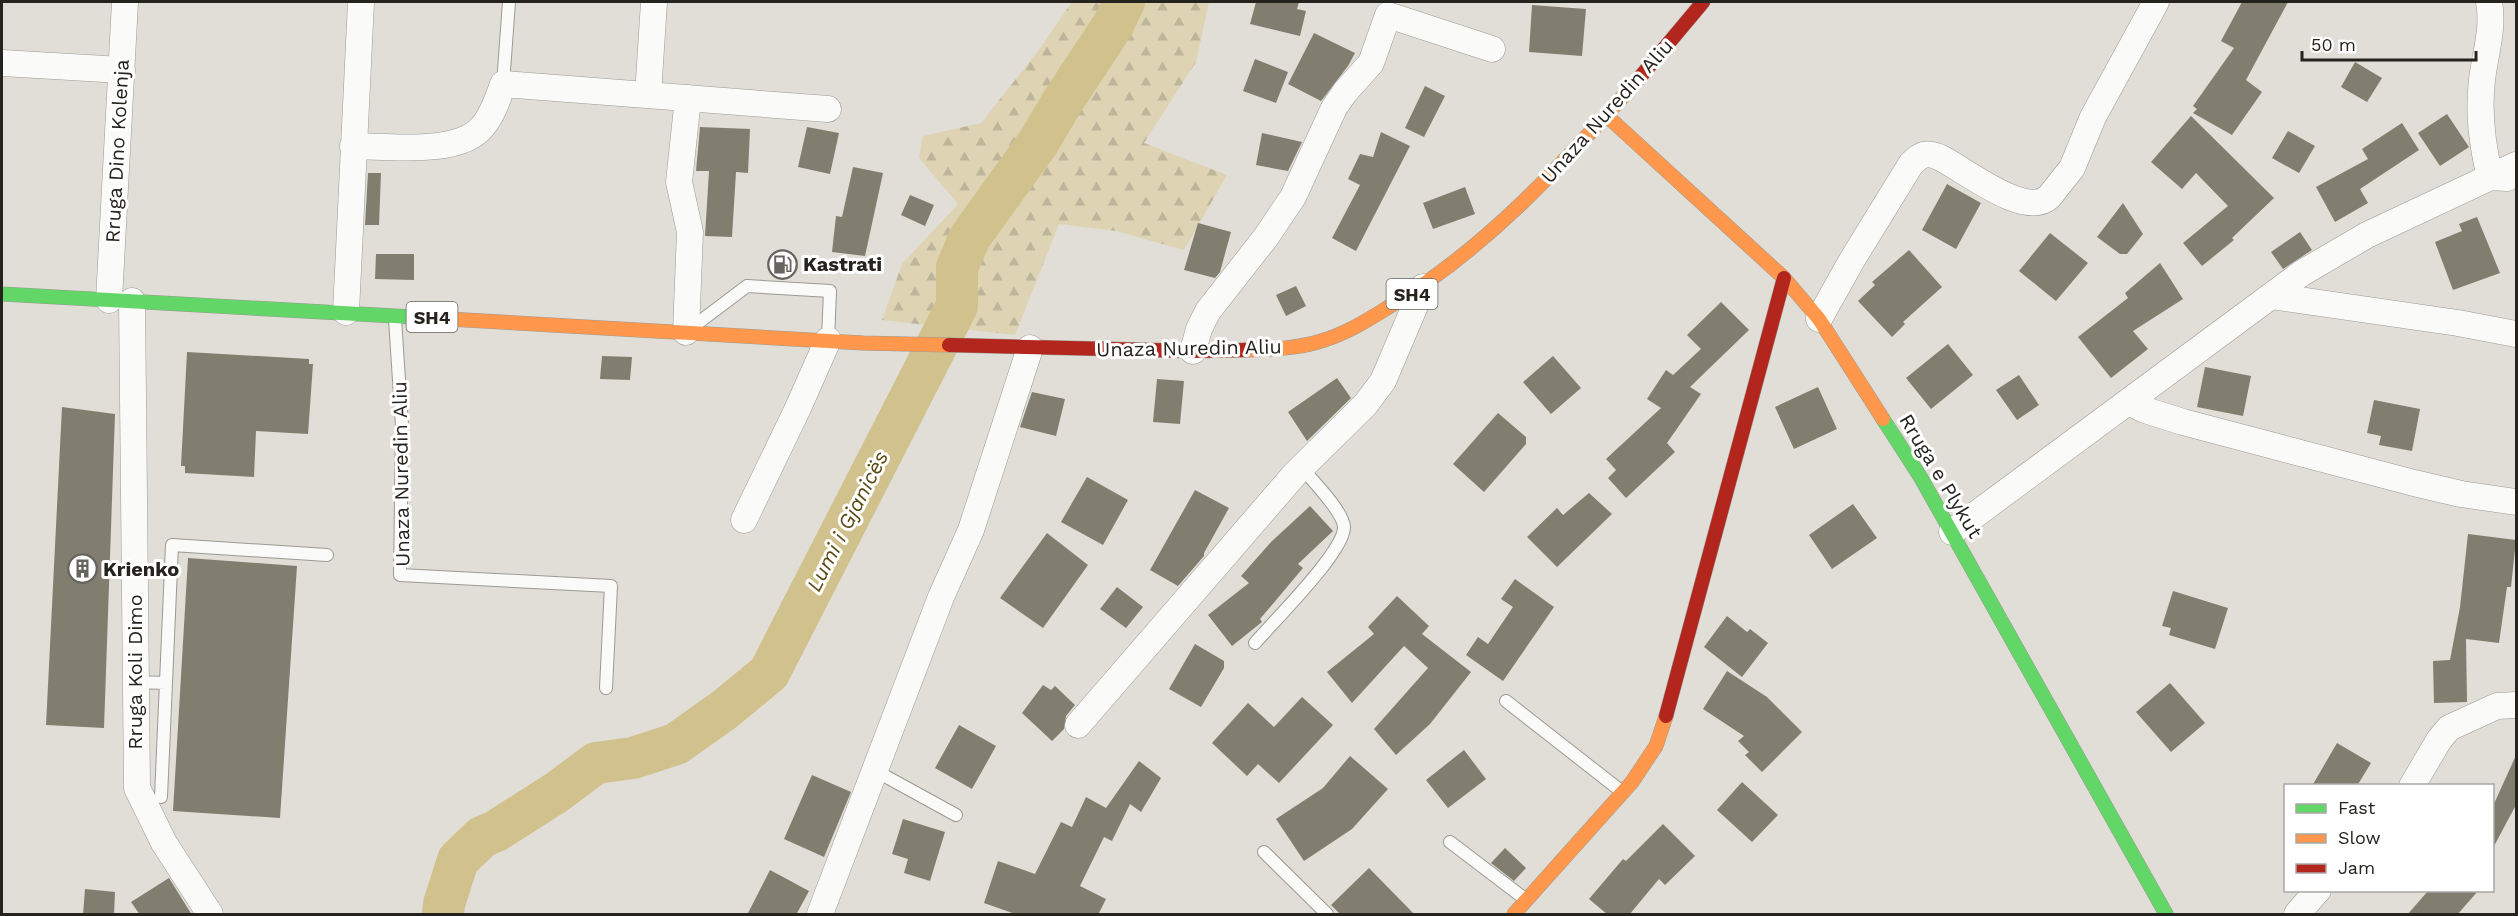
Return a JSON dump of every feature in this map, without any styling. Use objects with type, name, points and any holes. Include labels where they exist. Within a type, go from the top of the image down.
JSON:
[{"type":"main road","name":"Unaza Nuredin Aliu","points":[[2,294],[863,343],[1193,351],[1284,349],[1318,342],[1347,332],[1423,287],[1491,233],[1607,116],[1660,56],[1703,2]]},
{"type":"main road","name":"Rruga e Plykut","points":[[1607,116],[1784,278],[1820,319],[1887,423],[1952,532],[2166,915]]},
{"type":"main road","points":[[1514,915],[1643,769],[1662,733],[1784,278]]},
{"type":"street","name":"Rruga Dino Kolenja","points":[[121,301],[122,70],[125,2]]},
{"type":"street","points":[[346,312],[361,2]]},
{"type":"street","points":[[648,94],[654,2]]},
{"type":"street","points":[[1820,319],[1852,260],[1911,164],[1919,156],[1927,153],[1939,157],[2017,201],[2033,204],[2045,201],[2072,168],[2093,117],[2156,2]]},
{"type":"street","points":[[2489,2],[2491,11],[2489,42],[2482,80],[2479,116],[2482,146],[2490,177]]},
{"type":"street","points":[[1193,351],[1199,329],[1208,311],[1266,237],[1293,197],[1334,108],[1371,63],[1388,15],[1492,49]]},
{"type":"street","points":[[2,63],[122,70]]},
{"type":"street","points":[[353,146],[426,147],[448,145],[470,138],[483,127],[503,84],[828,109]]},
{"type":"street","points":[[686,332],[690,232],[679,182],[688,98]]},
{"type":"street","points":[[1952,532],[2302,273],[2367,235],[2517,165]]},
{"type":"street","points":[[2490,177],[2517,179]]},
{"type":"street","points":[[1078,725],[1301,467],[1365,405],[1383,381],[1423,287]]},
{"type":"street","points":[[2271,296],[2458,323],[2517,334]]},
{"type":"street","name":"Rruga Koli Dimo","points":[[121,301],[137,788],[164,843],[210,915]]},
{"type":"street","points":[[744,520],[828,340]]},
{"type":"street","points":[[820,915],[941,597],[971,530],[1021,348]]},
{"type":"street","points":[[2128,402],[2183,422],[2414,483],[2472,496],[2517,502]]},
{"type":"street","points":[[2413,784],[2439,740],[2449,728],[2497,706],[2517,705]]},
{"type":"street","points":[[2296,915],[2317,892]]},
{"type":"lane","points":[[503,84],[509,2]]},
{"type":"lane","points":[[686,332],[747,286],[806,289],[830,291],[828,340]]},
{"type":"lane","name":"Unaza Nuredin Aliu","points":[[394,315],[402,426],[400,576],[611,586],[606,688]]},
{"type":"lane","points":[[1255,644],[1326,563],[1341,539],[1344,527],[1338,514],[1301,467]]},
{"type":"lane","name":"Rruga Koli Dimo","points":[[161,797],[172,545],[327,555]]},
{"type":"lane","points":[[135,682],[166,683]]},
{"type":"lane","points":[[1506,701],[1623,793]]},
{"type":"lane","points":[[874,770],[956,815]]},
{"type":"lane","points":[[1450,842],[1527,900]]},
{"type":"lane","points":[[1264,852],[1327,915]]},
{"type":"green space","points":[[1072,2],[1209,2],[1196,62],[1144,143],[1227,175],[1184,250],[1116,231],[1059,224],[1015,335],[882,320],[902,264],[958,204],[919,158],[923,136],[981,123],[1038,51]]},
{"type":"building","points":[[1256,2],[1299,2],[1297,9],[1306,11],[1300,36],[1250,24]]},
{"type":"building","points":[[2242,2],[2288,2],[2246,80],[2262,92],[2232,135],[2193,113],[2197,109],[2193,106],[2234,48],[2221,41]]},
{"type":"building","points":[[1532,5],[1586,9],[1582,56],[1529,52]]},
{"type":"building","points":[[1314,33],[1355,53],[1348,66],[1321,101],[1288,84]]},
{"type":"building","points":[[1255,59],[1288,72],[1276,103],[1243,91]]},
{"type":"building","points":[[2355,62],[2382,78],[2367,102],[2341,87]]},
{"type":"building","points":[[1425,86],[1445,96],[1424,137],[1405,128]]},
{"type":"building","points":[[2447,114],[2469,147],[2440,166],[2418,133]]},
{"type":"building","points":[[2191,116],[2274,198],[2232,238],[2234,240],[2202,266],[2183,243],[2228,206],[2196,173],[2182,189],[2151,162]]},
{"type":"building","points":[[2402,123],[2419,150],[2360,189],[2368,203],[2335,222],[2316,187],[2368,159],[2362,149]]},
{"type":"building","points":[[700,127],[750,129],[748,173],[736,172],[732,237],[705,236],[709,171],[696,171]]},
{"type":"building","points":[[807,127],[839,133],[830,174],[798,167]]},
{"type":"building","points":[[2288,131],[2315,146],[2299,173],[2272,158]]},
{"type":"building","points":[[1381,132],[1410,146],[1356,251],[1332,238],[1360,185],[1348,179],[1360,154],[1373,157]]},
{"type":"building","points":[[1262,133],[1302,142],[1288,171],[1256,165]]},
{"type":"building","points":[[853,167],[883,173],[865,256],[832,252],[836,216],[842,217]]},
{"type":"building","points":[[368,173],[381,173],[379,225],[365,225]]},
{"type":"building","points":[[1947,184],[1981,203],[1956,249],[1922,230]]},
{"type":"building","points":[[1465,187],[1475,214],[1433,229],[1423,203]]},
{"type":"building","points":[[910,195],[934,205],[925,226],[901,215]]},
{"type":"building","points":[[2123,203],[2143,234],[2127,254],[2120,254],[2097,237]]},
{"type":"building","points":[[2477,217],[2500,273],[2453,290],[2435,242],[2462,231],[2459,224]]},
{"type":"building","points":[[1198,223],[1231,232],[1220,272],[1215,278],[1184,270]]},
{"type":"building","points":[[2300,232],[2312,250],[2283,269],[2271,252]]},
{"type":"building","points":[[2050,233],[2088,263],[2056,301],[2019,271]]},
{"type":"building","points":[[1909,250],[1942,287],[1903,322],[1905,324],[1892,337],[1858,301],[1875,285],[1872,282]]},
{"type":"building","points":[[376,254],[414,254],[414,280],[375,279]]},
{"type":"building","points":[[2160,263],[2183,299],[2133,331],[2148,349],[2111,378],[2078,337],[2128,298],[2125,293]]},
{"type":"building","points":[[1296,286],[1306,306],[1286,316],[1276,295]]},
{"type":"building","points":[[1721,302],[1749,330],[1690,387],[1701,394],[1667,443],[1675,452],[1626,498],[1608,478],[1616,470],[1606,459],[1661,408],[1647,399],[1666,370],[1673,375],[1701,349],[1687,335]]},
{"type":"building","points":[[1948,344],[1973,375],[1931,409],[1906,378]]},
{"type":"building","points":[[187,352],[309,359],[309,364],[313,364],[308,434],[256,431],[254,477],[185,473],[185,466],[181,466]]},
{"type":"building","points":[[602,356],[632,357],[630,380],[600,379]]},
{"type":"building","points":[[1553,356],[1581,388],[1551,414],[1523,382]]},
{"type":"building","points":[[2205,367],[2251,376],[2243,416],[2197,407]]},
{"type":"building","points":[[2019,375],[2039,405],[2017,420],[1996,390]]},
{"type":"building","points":[[1337,378],[1351,398],[1307,441],[1288,412]]},
{"type":"building","points":[[1157,379],[1184,381],[1180,424],[1153,422]]},
{"type":"building","points":[[1818,387],[1837,429],[1794,449],[1775,407]]},
{"type":"building","points":[[1032,392],[1065,399],[1056,436],[1020,427]]},
{"type":"building","points":[[2374,400],[2420,409],[2412,451],[2379,445],[2381,436],[2367,433]]},
{"type":"building","name":"Krienko","points":[[62,407],[115,414],[104,728],[46,725]]},
{"type":"building","points":[[1498,413],[1526,437],[1526,444],[1484,492],[1453,464]]},
{"type":"building","points":[[1087,477],[1128,500],[1103,545],[1061,522]]},
{"type":"building","points":[[1195,490],[1229,508],[1204,556],[1178,586],[1150,570]]},
{"type":"building","points":[[1589,493],[1612,514],[1557,567],[1527,537],[1557,508],[1563,515]]},
{"type":"building","points":[[1853,504],[1877,538],[1832,569],[1809,535]]},
{"type":"building","points":[[1310,506],[1333,531],[1298,564],[1303,568],[1260,619],[1262,622],[1232,646],[1208,615],[1249,583],[1241,576],[1271,542]]},
{"type":"building","points":[[1047,533],[1088,565],[1043,628],[1000,598]]},
{"type":"building","points":[[2468,534],[2516,540],[2511,587],[2507,587],[2499,643],[2466,639],[2467,702],[2434,703],[2433,661],[2450,660],[2460,607]]},
{"type":"building","points":[[188,558],[297,566],[280,818],[173,811]]},
{"type":"building","points":[[1515,579],[1554,607],[1503,681],[1466,655],[1478,637],[1488,644],[1513,607],[1501,599]]},
{"type":"building","points":[[1117,587],[1143,607],[1126,628],[1100,609]]},
{"type":"building","points":[[2173,591],[2228,608],[2215,649],[2169,635],[2171,628],[2162,626]]},
{"type":"building","points":[[1397,596],[1429,626],[1422,634],[1471,672],[1430,724],[1396,755],[1374,729],[1428,668],[1404,646],[1352,703],[1327,672],[1374,634],[1368,627]]},
{"type":"building","points":[[1727,616],[1747,632],[1750,629],[1768,643],[1742,677],[1704,647]]},
{"type":"building","points":[[1195,644],[1224,661],[1224,668],[1201,707],[1169,689]]},
{"type":"building","points":[[1727,671],[1767,697],[1802,732],[1762,772],[1745,755],[1749,752],[1738,741],[1744,736],[1703,709]]},
{"type":"building","points":[[2170,683],[2205,723],[2171,752],[2136,712]]},
{"type":"building","points":[[1043,685],[1051,690],[1055,686],[1075,705],[1066,716],[1064,729],[1052,741],[1022,713]]},
{"type":"building","points":[[1302,697],[1333,725],[1279,783],[1258,764],[1247,776],[1212,743],[1248,703],[1274,727]]},
{"type":"building","points":[[959,725],[996,746],[972,789],[935,768]]},
{"type":"building","points":[[2337,743],[2371,763],[2358,784],[2313,784]]},
{"type":"building","points":[[1464,750],[1486,779],[1448,808],[1426,780]]},
{"type":"building","points":[[2517,753],[2517,803],[2494,846],[2494,804]]},
{"type":"building","points":[[1350,756],[1388,789],[1352,829],[1304,861],[1276,819],[1323,788]]},
{"type":"building","points":[[1139,761],[1161,778],[1141,812],[1130,804],[1112,841],[1104,837],[1080,886],[1106,899],[1098,915],[1018,915],[984,903],[998,861],[1035,874],[1061,822],[1072,827],[1086,797],[1106,808]]},
{"type":"building","points":[[812,775],[851,792],[824,857],[784,839]]},
{"type":"building","points":[[1742,782],[1778,815],[1752,842],[1717,810]]},
{"type":"building","points":[[903,819],[945,832],[930,881],[904,873],[908,859],[892,854]]},
{"type":"building","points":[[1663,824],[1695,856],[1665,885],[1659,879],[1629,915],[1608,915],[1589,899],[1623,859],[1626,861]]},
{"type":"building","points":[[1505,848],[1526,868],[1514,881],[1491,863]]},
{"type":"building","points":[[1369,868],[1415,915],[1341,915],[1331,905]]},
{"type":"building","points":[[770,870],[809,891],[796,915],[747,915]]},
{"type":"building","points":[[169,878],[192,915],[140,915],[131,902]]},
{"type":"building","points":[[85,889],[115,892],[114,915],[83,915]]},
{"type":"building","points":[[2427,892],[2477,892],[2457,915],[2407,915]]},
{"type":"waterway","name":"Lumi i Gjanicës","points":[[443,914],[458,860],[482,837],[496,831],[557,792],[596,763],[633,758],[676,744],[724,710],[769,673],[957,306],[957,267],[970,237],[1038,143],[1113,25],[1124,2]]},
{"type":"traffic: fast","points":[[2,294],[448,319]]},
{"type":"traffic: fast","points":[[1883,419],[1921,478],[2166,914]]},
{"type":"traffic: slow","points":[[1245,350],[1291,347],[1327,339],[1362,323],[1423,285],[1457,260],[1520,205],[1636,82]]},
{"type":"traffic: slow","points":[[1607,116],[1784,278],[1819,319],[1883,419]]},
{"type":"traffic: slow","points":[[448,319],[863,343],[949,345]]},
{"type":"traffic: slow","points":[[1514,914],[1632,782],[1656,746],[1666,716]]},
{"type":"traffic: jam","points":[[1636,82],[1703,2]]},
{"type":"traffic: jam","points":[[1666,716],[1784,278]]},
{"type":"traffic: jam","points":[[949,345],[1193,351],[1245,350]]},
{"type":"place","name":"Kastrati","points":[[782,264]]},
{"type":"place","name":"Krienko","points":[[82,569]]}]
